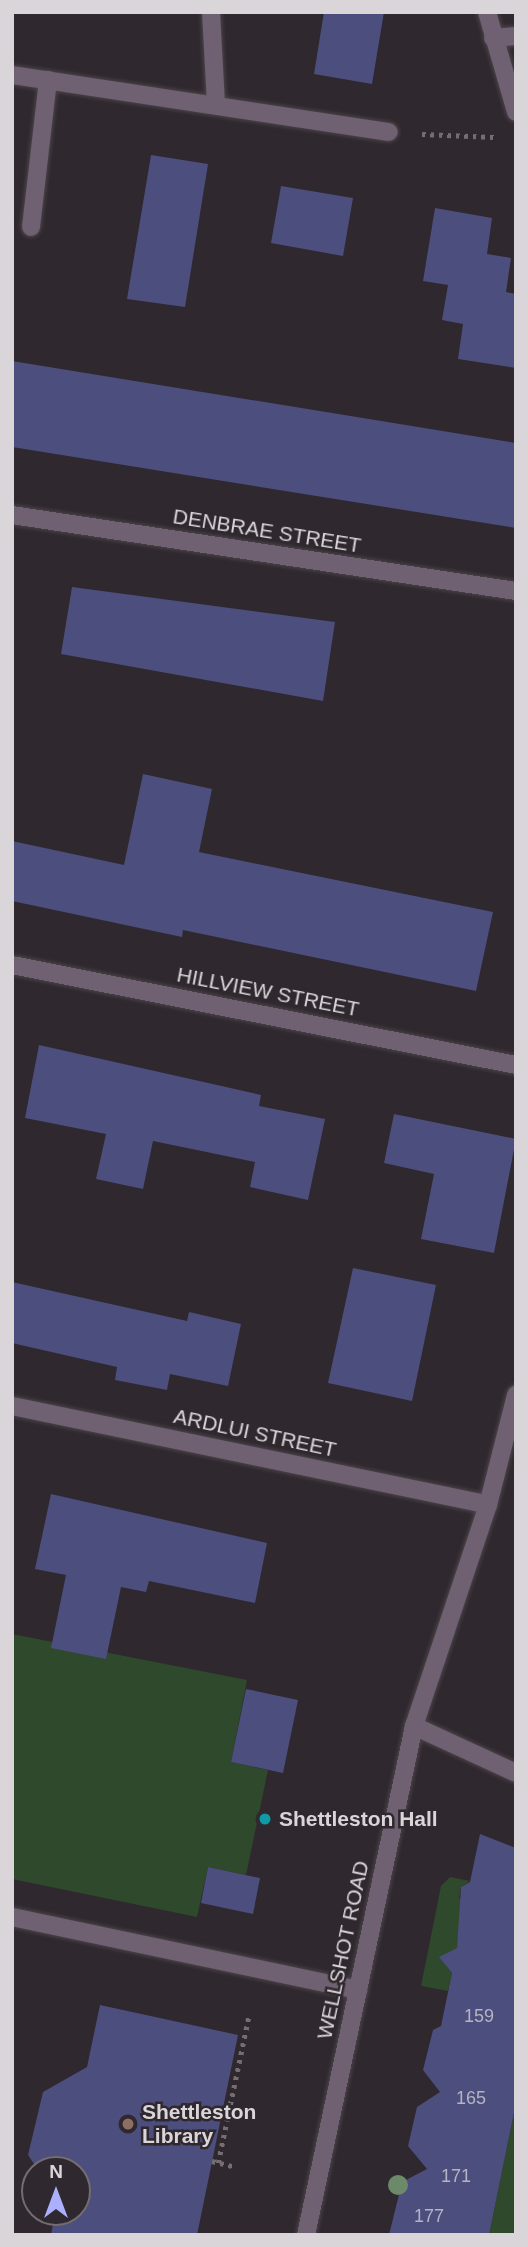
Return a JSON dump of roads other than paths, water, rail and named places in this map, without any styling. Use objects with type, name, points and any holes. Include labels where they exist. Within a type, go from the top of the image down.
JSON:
[{"type":"street","points":[[211,12],[216,105]]},
{"type":"street","points":[[487,12],[516,112]]},
{"type":"street","points":[[493,38],[516,36]]},
{"type":"street","points":[[12,75],[389,132]]},
{"type":"street","points":[[31,227],[48,80]]},
{"type":"street","name":"DENBRAE STREET","points":[[12,514],[516,592]]},
{"type":"street","name":"HILLVIEW STREET","points":[[12,965],[516,1065]]},
{"type":"street","name":"WELLSHOT ROAD","points":[[306,2235],[414,1726],[488,1505],[516,1395]]},
{"type":"street","name":"ARDLUI STREET","points":[[12,1406],[488,1505]]},
{"type":"street","points":[[414,1726],[516,1773]]},
{"type":"street","points":[[12,1917],[358,1990]]},
{"type":"place","name":"Shettleston Hall","points":[[265,1819]]},
{"type":"place","name":"Shettleston Library","points":[[128,2124]]}]
